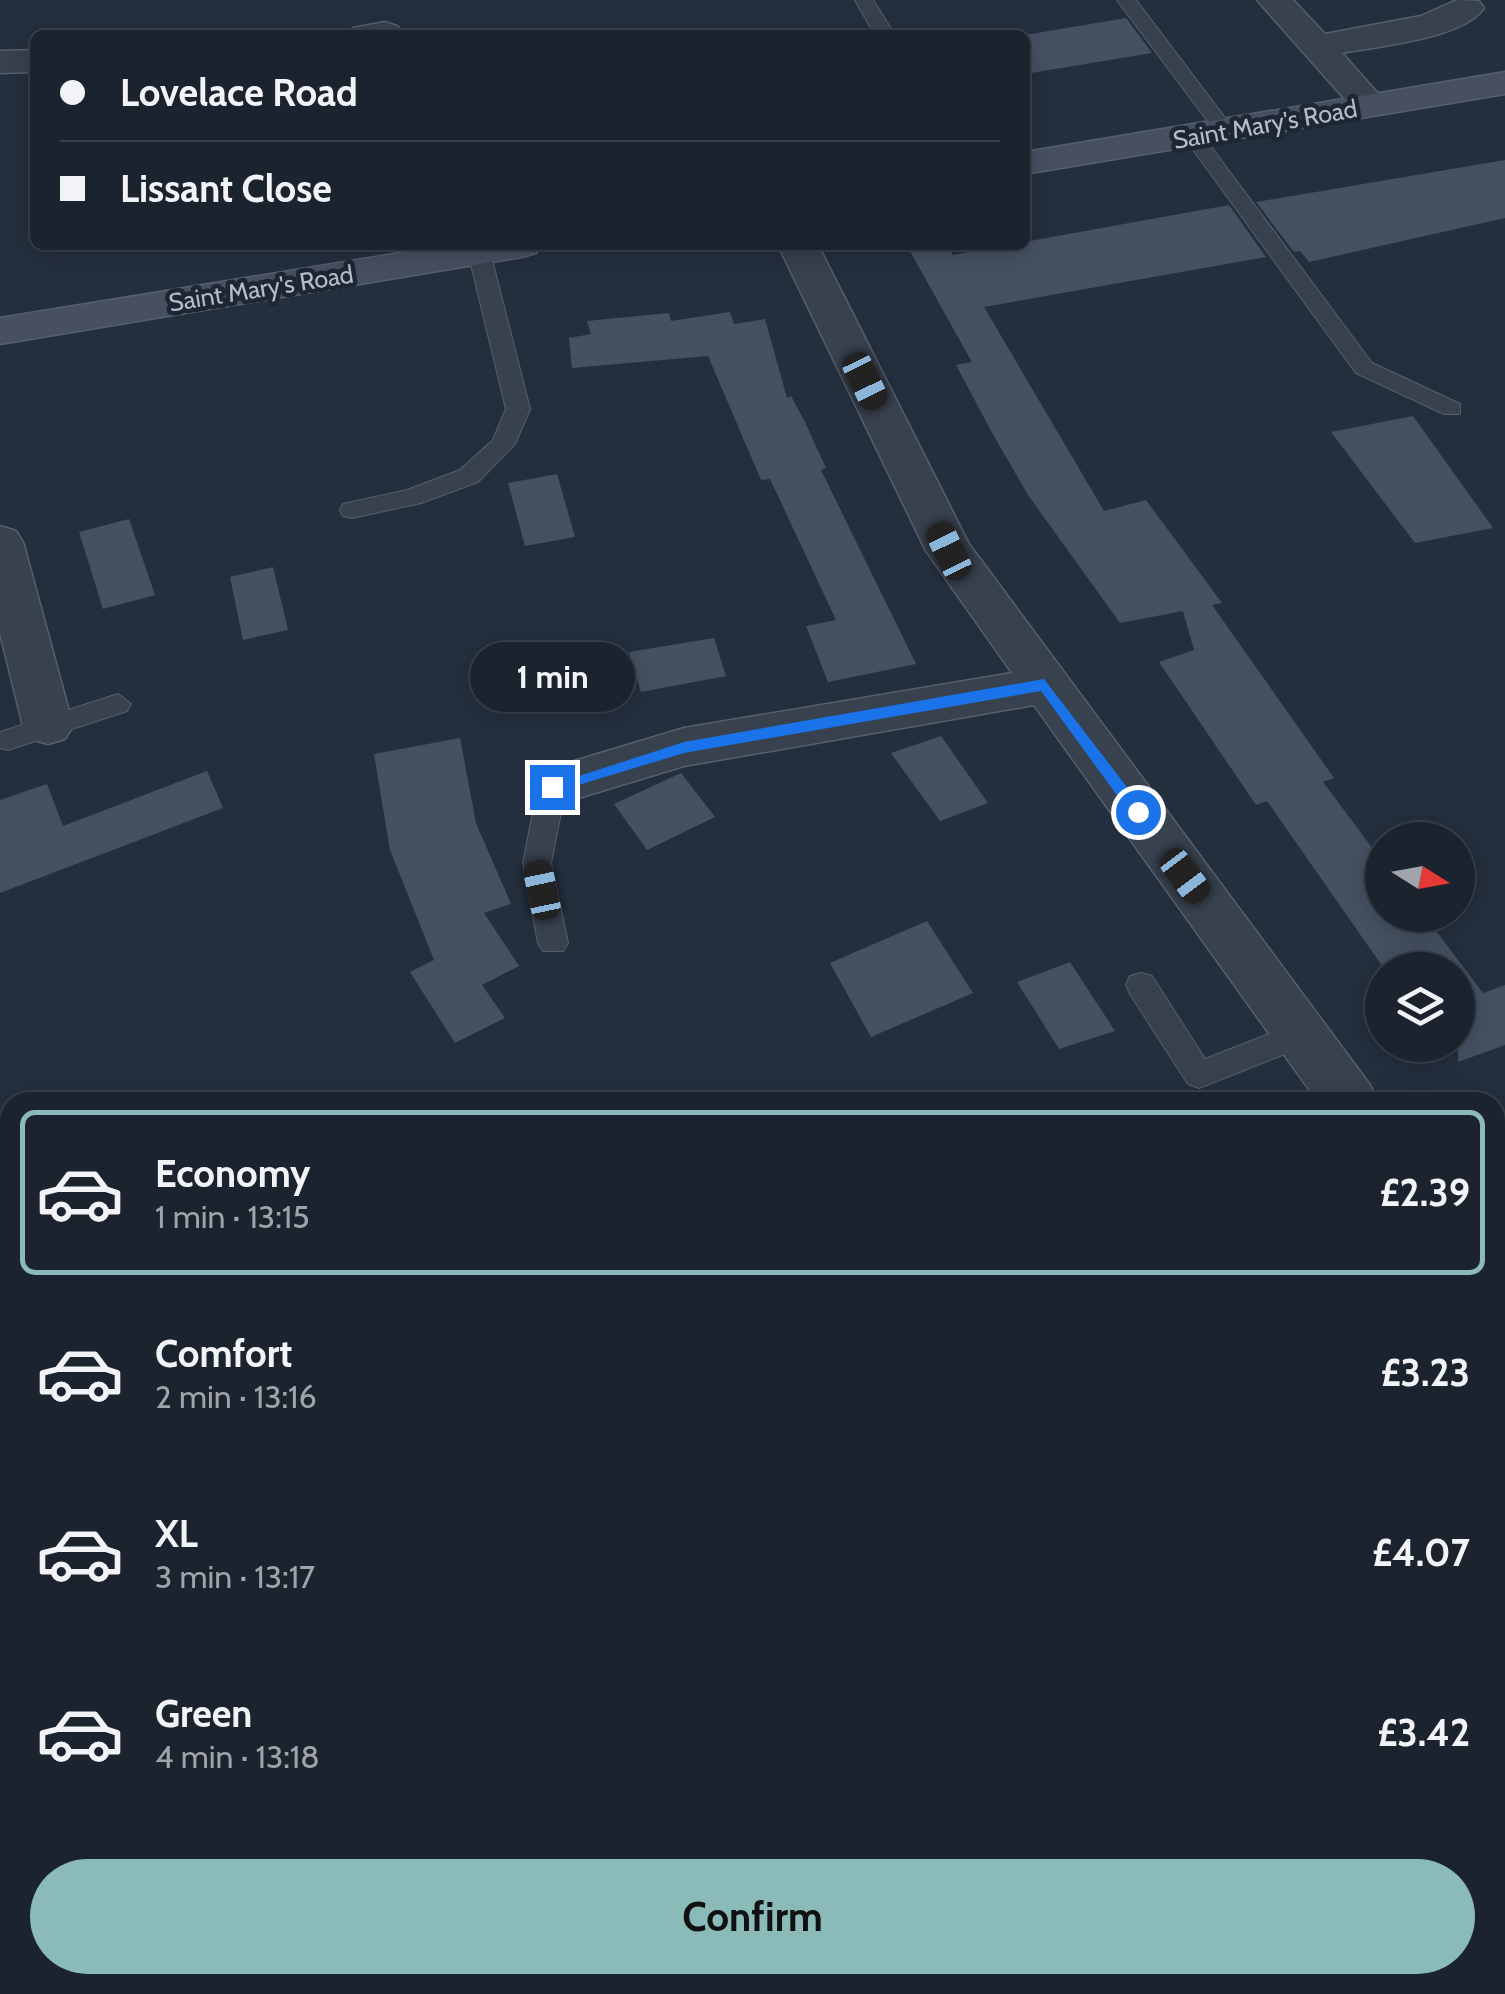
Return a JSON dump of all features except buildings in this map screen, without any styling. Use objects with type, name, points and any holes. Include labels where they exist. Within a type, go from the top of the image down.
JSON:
[{"type":"street","points":[[1274,0],[1371,106]]},
{"type":"street","points":[[1315,47],[1431,25],[1468,8]]},
{"type":"street","points":[[0,62],[30,61]]},
{"type":"street","name":"Saint Mary's Road","points":[[1030,162],[1505,84]]},
{"type":"street","name":"Saint Mary's Road","points":[[0,331],[491,250]]},
{"type":"street","points":[[800,250],[949,551],[1343,1092]]},
{"type":"street","points":[[0,542],[28,733]]},
{"type":"street","points":[[552,787],[684,748],[1044,685]]},
{"type":"lane","points":[[864,0],[882,30]]},
{"type":"lane","points":[[1126,0],[1364,368],[1452,409]]},
{"type":"lane","points":[[352,510],[412,496],[469,476],[503,444],[518,410],[479,252]]},
{"type":"lane","points":[[28,733],[118,704]]},
{"type":"lane","points":[[552,787],[536,863],[553,943]]},
{"type":"lane","points":[[1140,985],[1199,1075],[1302,1034]]},
{"type":"route","points":[[552,787],[684,748],[1044,685],[1138,812]]}]
